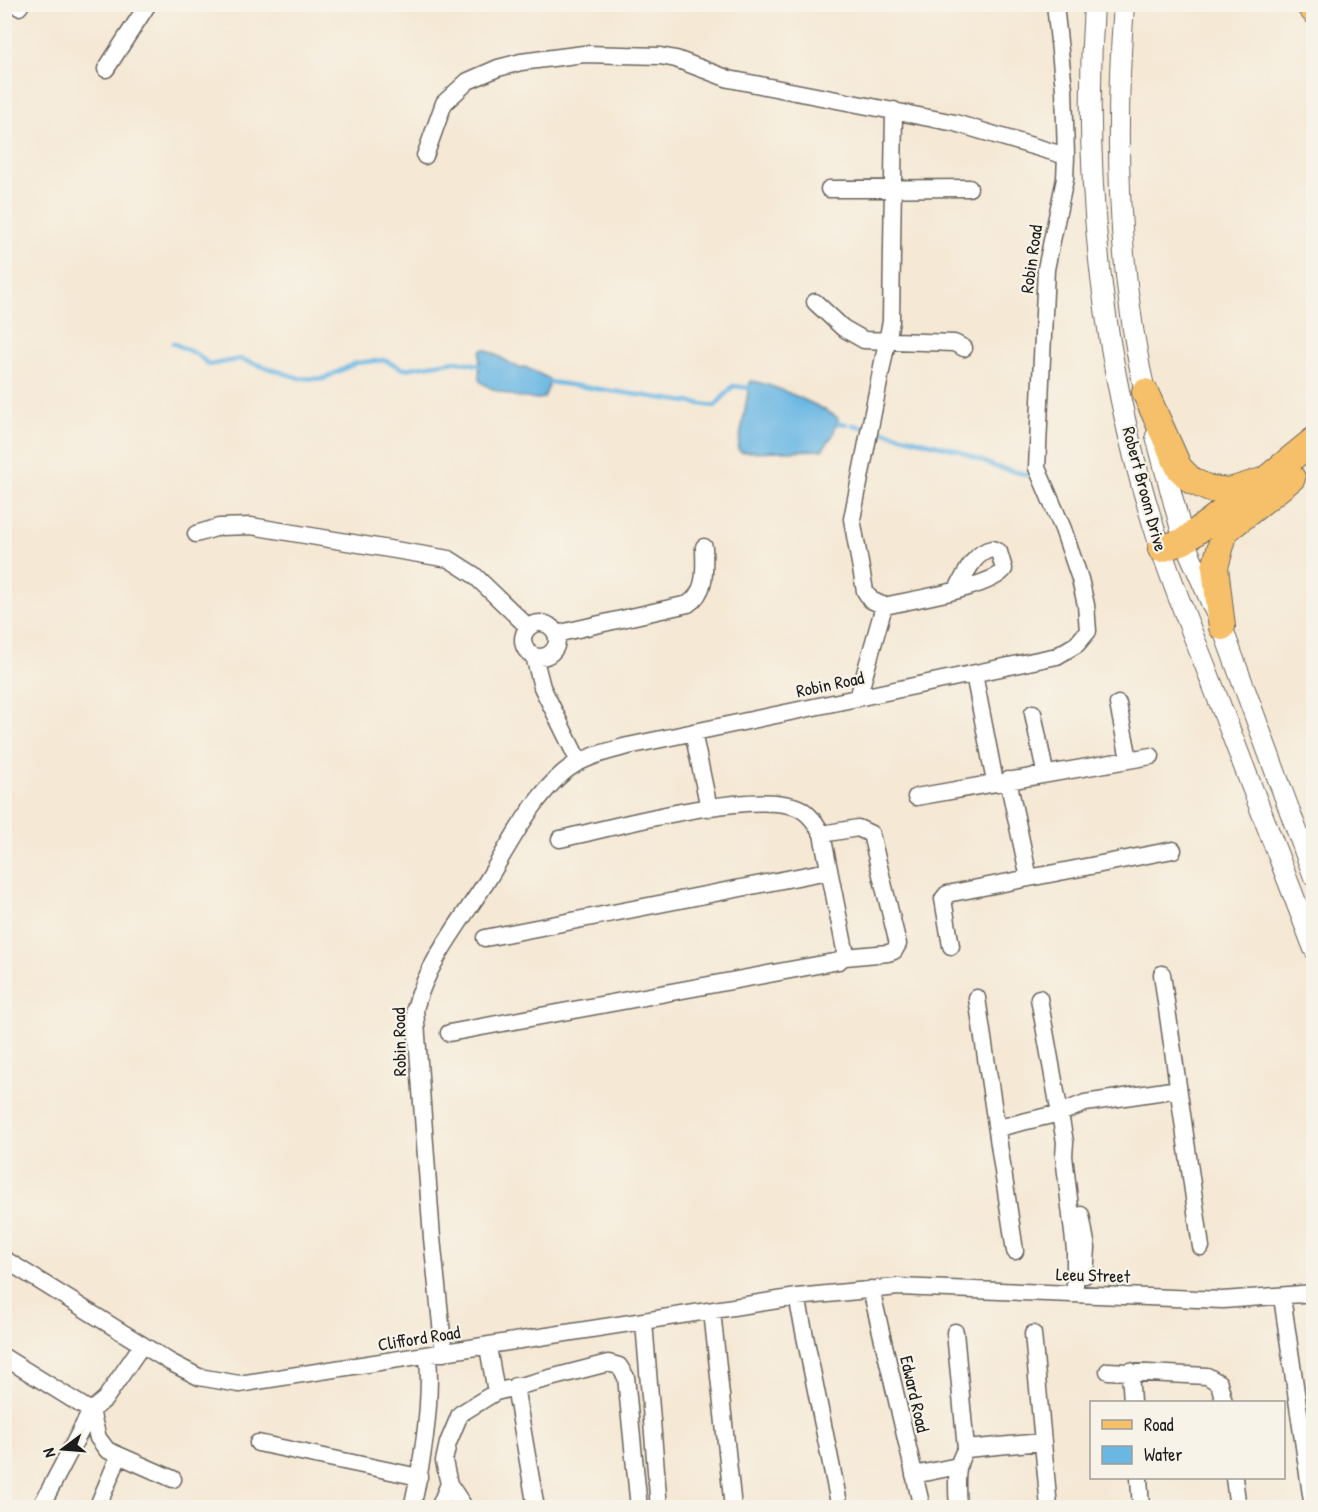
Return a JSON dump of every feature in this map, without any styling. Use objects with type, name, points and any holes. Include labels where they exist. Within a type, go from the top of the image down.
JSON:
[{"type":"main road","points":[[1308,4],[1314,11]]},
{"type":"main road","points":[[1145,392],[1176,464],[1187,478],[1203,487],[1225,492],[1265,480]]},
{"type":"main road","points":[[1175,553],[1314,440]]},
{"type":"main road","points":[[1175,553],[1225,531],[1314,460]]},
{"type":"main road","points":[[1222,627],[1215,567],[1225,531]]},
{"type":"street","points":[[106,69],[148,4]]},
{"type":"street","name":"Robin Road","points":[[412,1508],[419,1478],[436,1355],[431,1226],[415,1009],[422,989],[446,944],[520,829],[555,781],[579,762],[628,746],[1057,656],[1077,644],[1089,625],[1080,579],[1067,539],[1037,468],[1046,269],[1065,179],[1066,156],[1064,89],[1055,4]]},
{"type":"street","name":"Robert Broom Drive","points":[[1094,4],[1091,143],[1100,266],[1112,352],[1130,435],[1175,553],[1314,949]]},
{"type":"street","name":"Robert Broom Drive","points":[[1124,4],[1120,114],[1121,188],[1130,299],[1175,553],[1222,627],[1314,877]]},
{"type":"street","points":[[425,156],[444,103],[459,88],[481,74],[552,56],[660,56],[747,83],[955,123],[1066,156]]},
{"type":"street","points":[[894,110],[891,321],[873,421],[853,507],[853,526],[865,591],[872,600],[884,606],[957,589]]},
{"type":"street","points":[[828,189],[969,188]]},
{"type":"street","points":[[815,302],[843,328],[864,340],[887,343],[954,343],[964,348]]},
{"type":"street","points":[[196,534],[219,527],[251,526],[449,559],[471,572],[528,627]]},
{"type":"street","points":[[556,634],[688,604],[698,596],[702,585],[704,547]]},
{"type":"street","points":[[858,698],[884,606]]},
{"type":"street","points":[[528,627],[544,623],[556,634],[558,640],[552,652],[547,656],[534,656]]},
{"type":"street","points":[[528,627],[524,636],[524,646],[534,656],[542,687],[579,762]]},
{"type":"street","points":[[974,674],[1029,878]]},
{"type":"street","points":[[1118,704],[1129,759]]},
{"type":"street","points":[[1033,713],[1045,772]]},
{"type":"street","points":[[693,732],[709,808]]},
{"type":"street","points":[[916,797],[1045,772],[1151,756]]},
{"type":"street","points":[[560,838],[750,802],[794,806],[812,819],[822,834],[845,957]]},
{"type":"street","points":[[449,1033],[656,997],[845,957],[894,951],[898,944],[871,834],[858,828],[822,834]]},
{"type":"street","points":[[951,946],[943,905],[944,896],[955,891],[1173,850]]},
{"type":"street","points":[[484,939],[828,871]]},
{"type":"street","points":[[1162,974],[1201,1247]]},
{"type":"street","points":[[977,998],[1015,1251]]},
{"type":"street","points":[[1039,998],[1087,1248],[1080,1294]]},
{"type":"street","points":[[998,1128],[1060,1113],[1086,1103],[1178,1089]]},
{"type":"street","name":"Clifford Road","points":[[4,1259],[142,1345],[199,1377],[239,1384],[488,1347],[797,1297],[871,1289]]},
{"type":"street","name":"Leeu Street","points":[[871,1289],[898,1287],[1223,1300],[1282,1298],[1314,1293]]},
{"type":"street","name":"Edward Road","points":[[871,1289],[922,1508]]},
{"type":"street","points":[[797,1297],[840,1508]]},
{"type":"street","points":[[1282,1298],[1313,1508]]},
{"type":"street","points":[[712,1311],[733,1508]]},
{"type":"street","points":[[644,1322],[659,1508]]},
{"type":"street","points":[[955,1332],[966,1449],[958,1466],[958,1508]]},
{"type":"street","points":[[1033,1334],[1049,1508]]},
{"type":"street","points":[[40,1508],[91,1411],[105,1399],[142,1345]]},
{"type":"street","points":[[488,1347],[496,1392]]},
{"type":"street","points":[[4,1357],[91,1411],[100,1443],[107,1450],[172,1479]]},
{"type":"street","points":[[465,1508],[448,1484],[444,1461],[456,1420],[468,1407],[496,1392],[515,1386],[608,1363],[621,1368],[626,1377],[639,1508]]},
{"type":"street","points":[[1108,1371],[1207,1376],[1219,1383],[1224,1401]]},
{"type":"street","points":[[1130,1371],[1132,1401]]},
{"type":"street","points":[[515,1386],[536,1508]]},
{"type":"street","points":[[966,1449],[1042,1442]]},
{"type":"street","points":[[258,1443],[419,1478]]},
{"type":"street","points":[[97,1508],[119,1456]]},
{"type":"street","points":[[914,1475],[958,1466]]},
{"type":"street","points":[[1139,1479],[1142,1508]]},
{"type":"street","points":[[1234,1479],[1238,1508]]},
{"type":"street","points":[[439,1508],[448,1484]]},
{"type":"water","points":[[485,349],[519,368],[525,367],[548,378],[550,382],[544,398],[509,395],[479,380],[480,351]]},
{"type":"water","points":[[750,381],[759,382],[795,396],[838,418],[833,435],[822,450],[741,452],[738,449]]},
{"type":"waterway","points":[[173,343],[198,355],[209,365],[240,359],[299,378],[323,379],[356,363],[384,360],[404,369],[456,361],[479,365]]},
{"type":"waterway","points":[[550,382],[715,406],[733,386],[749,388]]},
{"type":"waterway","points":[[838,423],[846,424]]},
{"type":"waterway","points":[[853,425],[865,428]]},
{"type":"waterway","points":[[874,429],[957,450],[996,467],[1028,475]]}]
